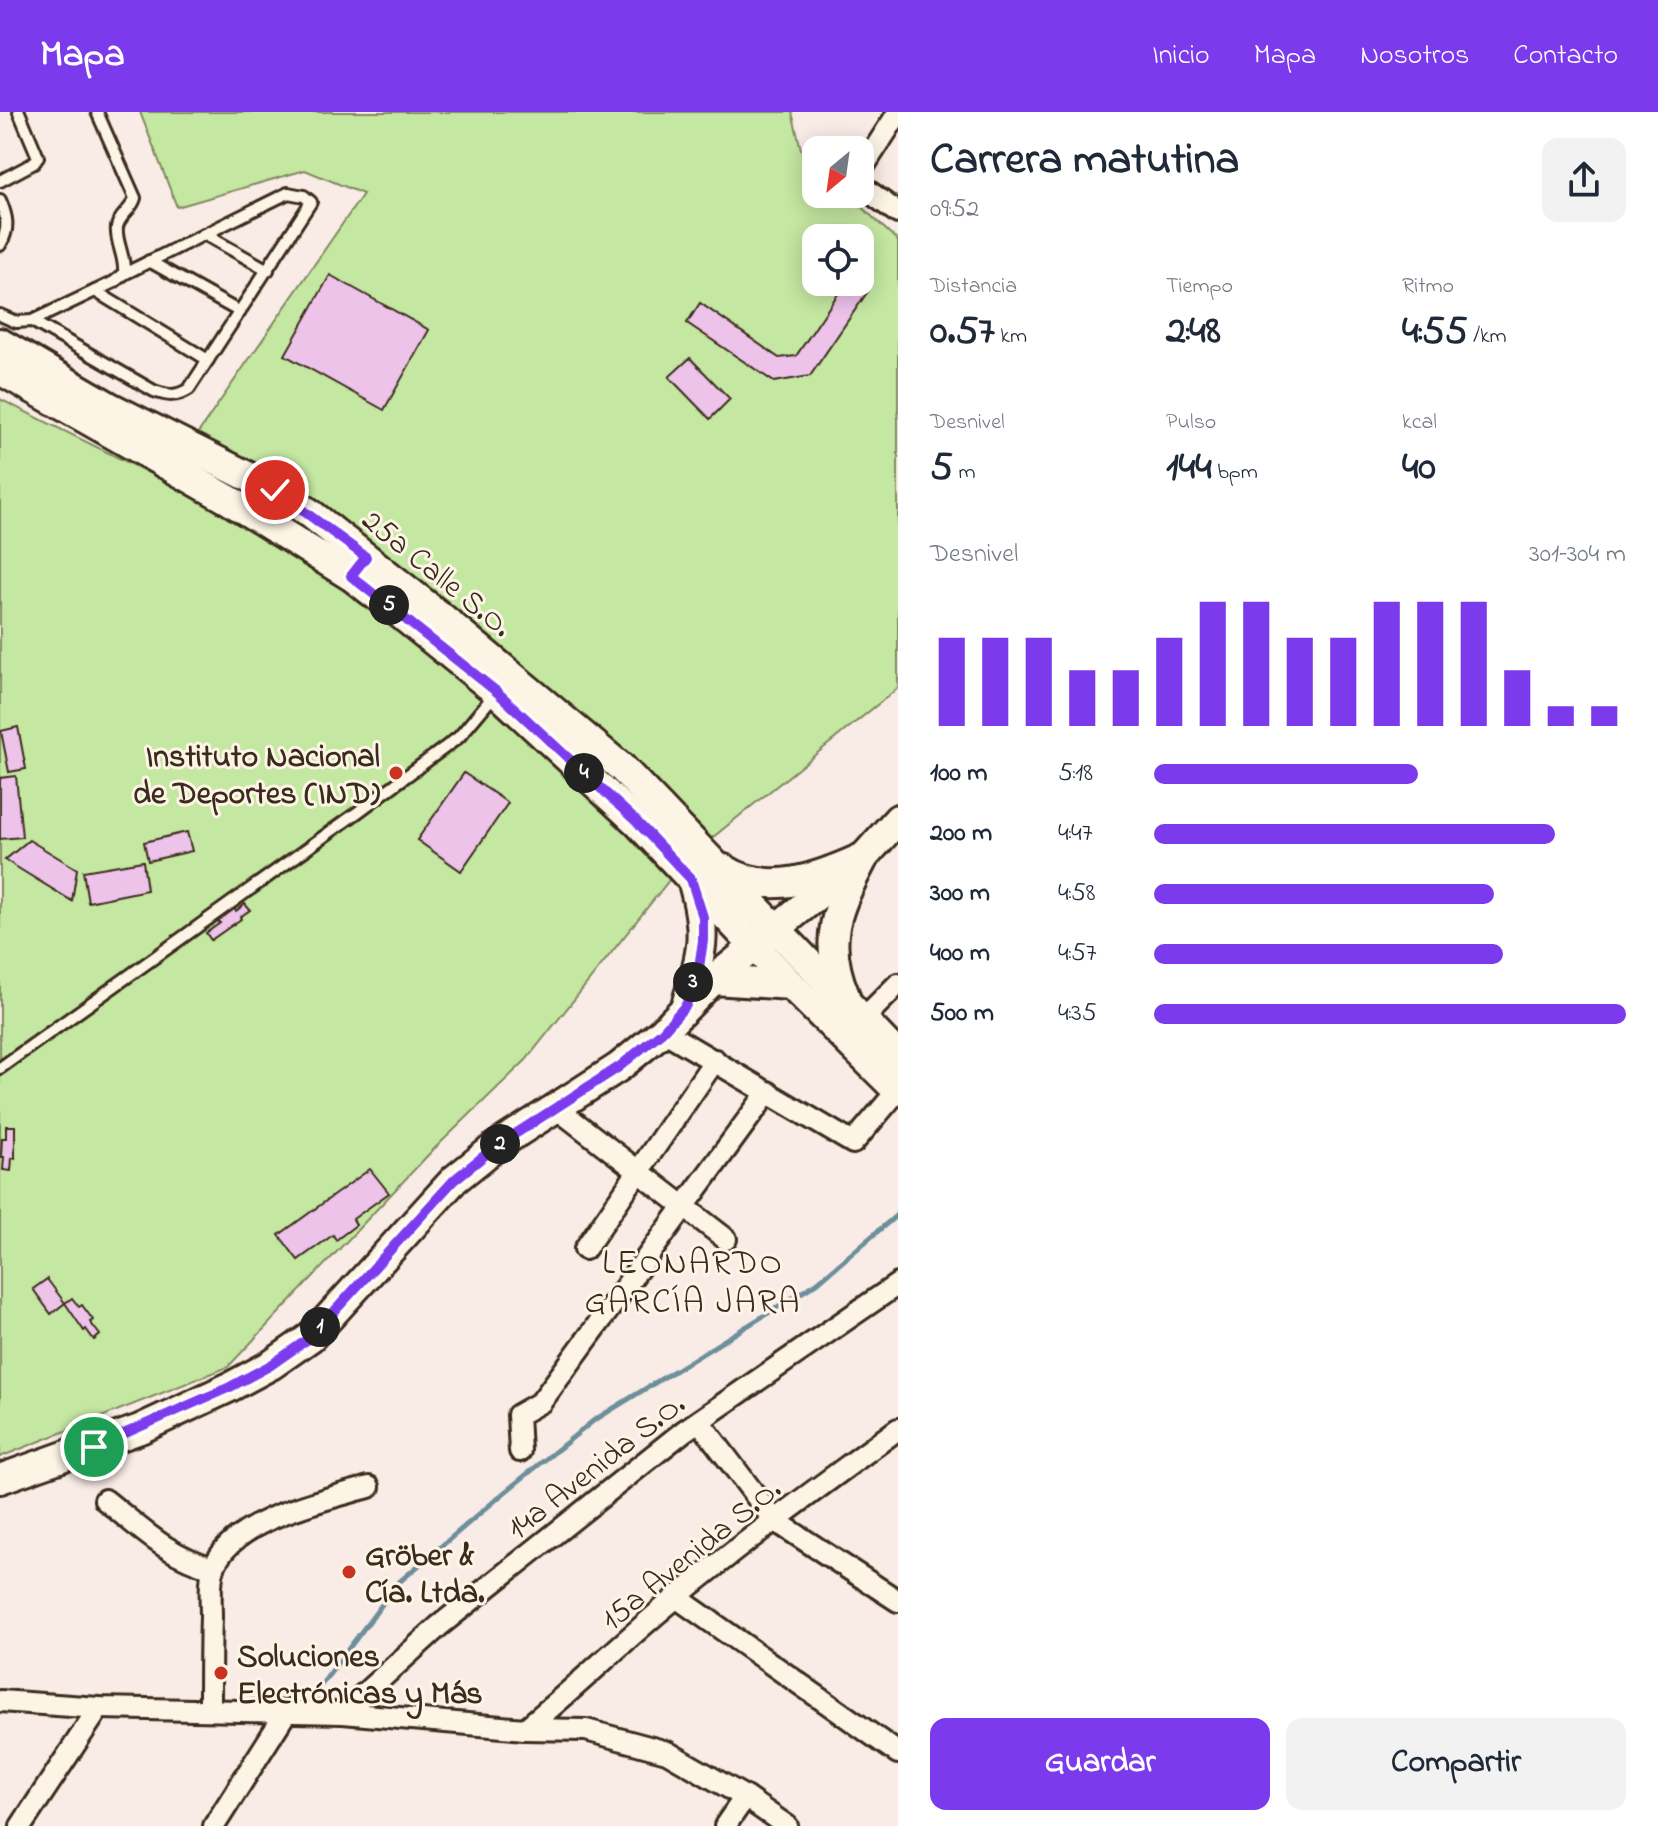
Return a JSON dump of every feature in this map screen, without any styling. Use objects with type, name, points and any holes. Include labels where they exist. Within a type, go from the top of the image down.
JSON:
[{"type":"street","points":[[874,150],[898,113]]},
{"type":"street","points":[[874,195],[898,213]]},
{"type":"street","name":"25a Calle S.O.","points":[[0,343],[110,407],[275,490],[358,566],[504,684],[637,822],[778,929],[898,1056]]},
{"type":"street","name":"25a Calle S.O.","points":[[0,370],[218,494],[358,566]]},
{"type":"street","points":[[0,1479],[140,1429],[271,1365],[311,1337],[454,1180],[495,1147],[619,1067],[663,1031],[713,980],[864,857],[898,819]]},
{"type":"street","points":[[686,1005],[699,967],[703,941],[702,870],[759,882],[787,882],[821,876],[864,857]]},
{"type":"street","points":[[864,857],[837,911],[833,935],[834,964],[856,1011],[898,984]]},
{"type":"street","name":"25a Calle S.O.","points":[[702,870],[756,947],[898,1090]]},
{"type":"street","points":[[713,980],[791,985]]},
{"type":"street","points":[[663,1031],[853,1143],[898,1090]]},
{"type":"street","points":[[585,1249],[715,1060]]},
{"type":"street","points":[[520,1451],[518,1415],[541,1402],[768,1092]]},
{"type":"street","points":[[555,1107],[726,1239]]},
{"type":"street","name":"14a Avenida S.O.","points":[[343,1713],[439,1626],[699,1421],[896,1288]]},
{"type":"street","points":[[699,1421],[774,1520],[898,1601]]},
{"type":"street","name":"15a Avenida S.O.","points":[[525,1729],[676,1597],[898,1429]]},
{"type":"street","points":[[210,1709],[211,1592],[214,1568],[227,1547],[275,1517],[369,1487]]},
{"type":"street","points":[[105,1500],[168,1550],[183,1559],[214,1568]]},
{"type":"street","points":[[676,1597],[898,1753]]},
{"type":"street","points":[[0,1701],[99,1708],[343,1713],[525,1729],[586,1730],[667,1752],[745,1797],[787,1826]]},
{"type":"street","points":[[21,1826],[99,1708]]},
{"type":"street","points":[[214,1826],[287,1711]]},
{"type":"street","points":[[725,1826],[745,1797]]},
{"type":"lane","points":[[0,181],[34,163],[38,157],[19,112]]},
{"type":"lane","points":[[97,112],[135,198],[133,205],[118,221],[116,231],[125,262],[124,274]]},
{"type":"lane","points":[[0,315],[16,322],[32,321],[288,193],[304,196],[311,202],[189,389],[178,395],[167,396],[32,321]]},
{"type":"lane","points":[[0,200],[8,217],[6,235],[0,245]]},
{"type":"lane","points":[[204,234],[268,270]]},
{"type":"lane","points":[[149,261],[240,312]]},
{"type":"lane","points":[[95,291],[208,360]]},
{"type":"lane","points":[[0,1068],[459,737],[504,684]]},
{"type":"green space","name":"Instituto Nacional de Deportes (IND)","points":[[140,112],[792,112],[802,150],[802,208],[863,208],[898,241],[898,688],[686,859],[526,1060],[430,1153],[228,1367],[0,1457],[0,399],[165,481],[363,194],[305,170],[177,207]]},
{"type":"building","points":[[330,275],[429,330],[384,410],[285,355]]},
{"type":"building","points":[[837,296],[865,296],[810,376],[774,382],[687,323],[700,303],[779,358],[796,356]]},
{"type":"building","points":[[690,358],[730,399],[710,419],[669,377]]},
{"type":"building","points":[[18,727],[26,769],[9,772],[1,731]]},
{"type":"building","points":[[464,773],[508,803],[461,871],[417,840]]},
{"type":"building","points":[[16,776],[22,837],[0,839],[0,778]]},
{"type":"building","points":[[187,832],[192,851],[148,861],[144,842]]},
{"type":"building","points":[[29,840],[77,869],[72,901],[5,860]]},
{"type":"building","points":[[143,861],[147,890],[88,902],[83,871]]},
{"type":"building","points":[[245,904],[250,910],[211,940],[206,933],[220,923],[217,920],[233,908],[236,911]]},
{"type":"building","points":[[6,1126],[15,1126],[15,1158],[12,1158],[11,1171],[3,1170],[4,1157],[1,1157]]},
{"type":"building","points":[[370,1169],[389,1193],[353,1219],[356,1225],[336,1240],[333,1235],[298,1260],[279,1235]]},
{"type":"building","points":[[47,1279],[65,1303],[51,1314],[33,1289]]},
{"type":"building","points":[[72,1298],[79,1307],[82,1305],[93,1320],[90,1322],[100,1335],[94,1340],[65,1303]]},
{"type":"waterway","points":[[322,1684],[398,1583],[505,1492],[593,1421],[817,1283],[898,1214]]},
{"type":"place","name":"Instituto Nacional de Deportes (IND)","points":[[396,773]]},
{"type":"place","name":"Gröber & Cía. Ltda.","points":[[349,1572]]},
{"type":"place","name":"Soluciones Electrónicas y Más","points":[[221,1673]]},
{"type":"district","name":"LEONARDO GARCÍA JARA","points":[[693,1280]]},
{"type":"route","points":[[94,1447],[230,1387],[271,1365],[311,1337],[454,1180],[495,1147],[619,1067],[663,1031],[686,1005],[699,967],[703,917],[691,879],[637,822],[497,692],[351,576],[366,557],[275,490]]}]
